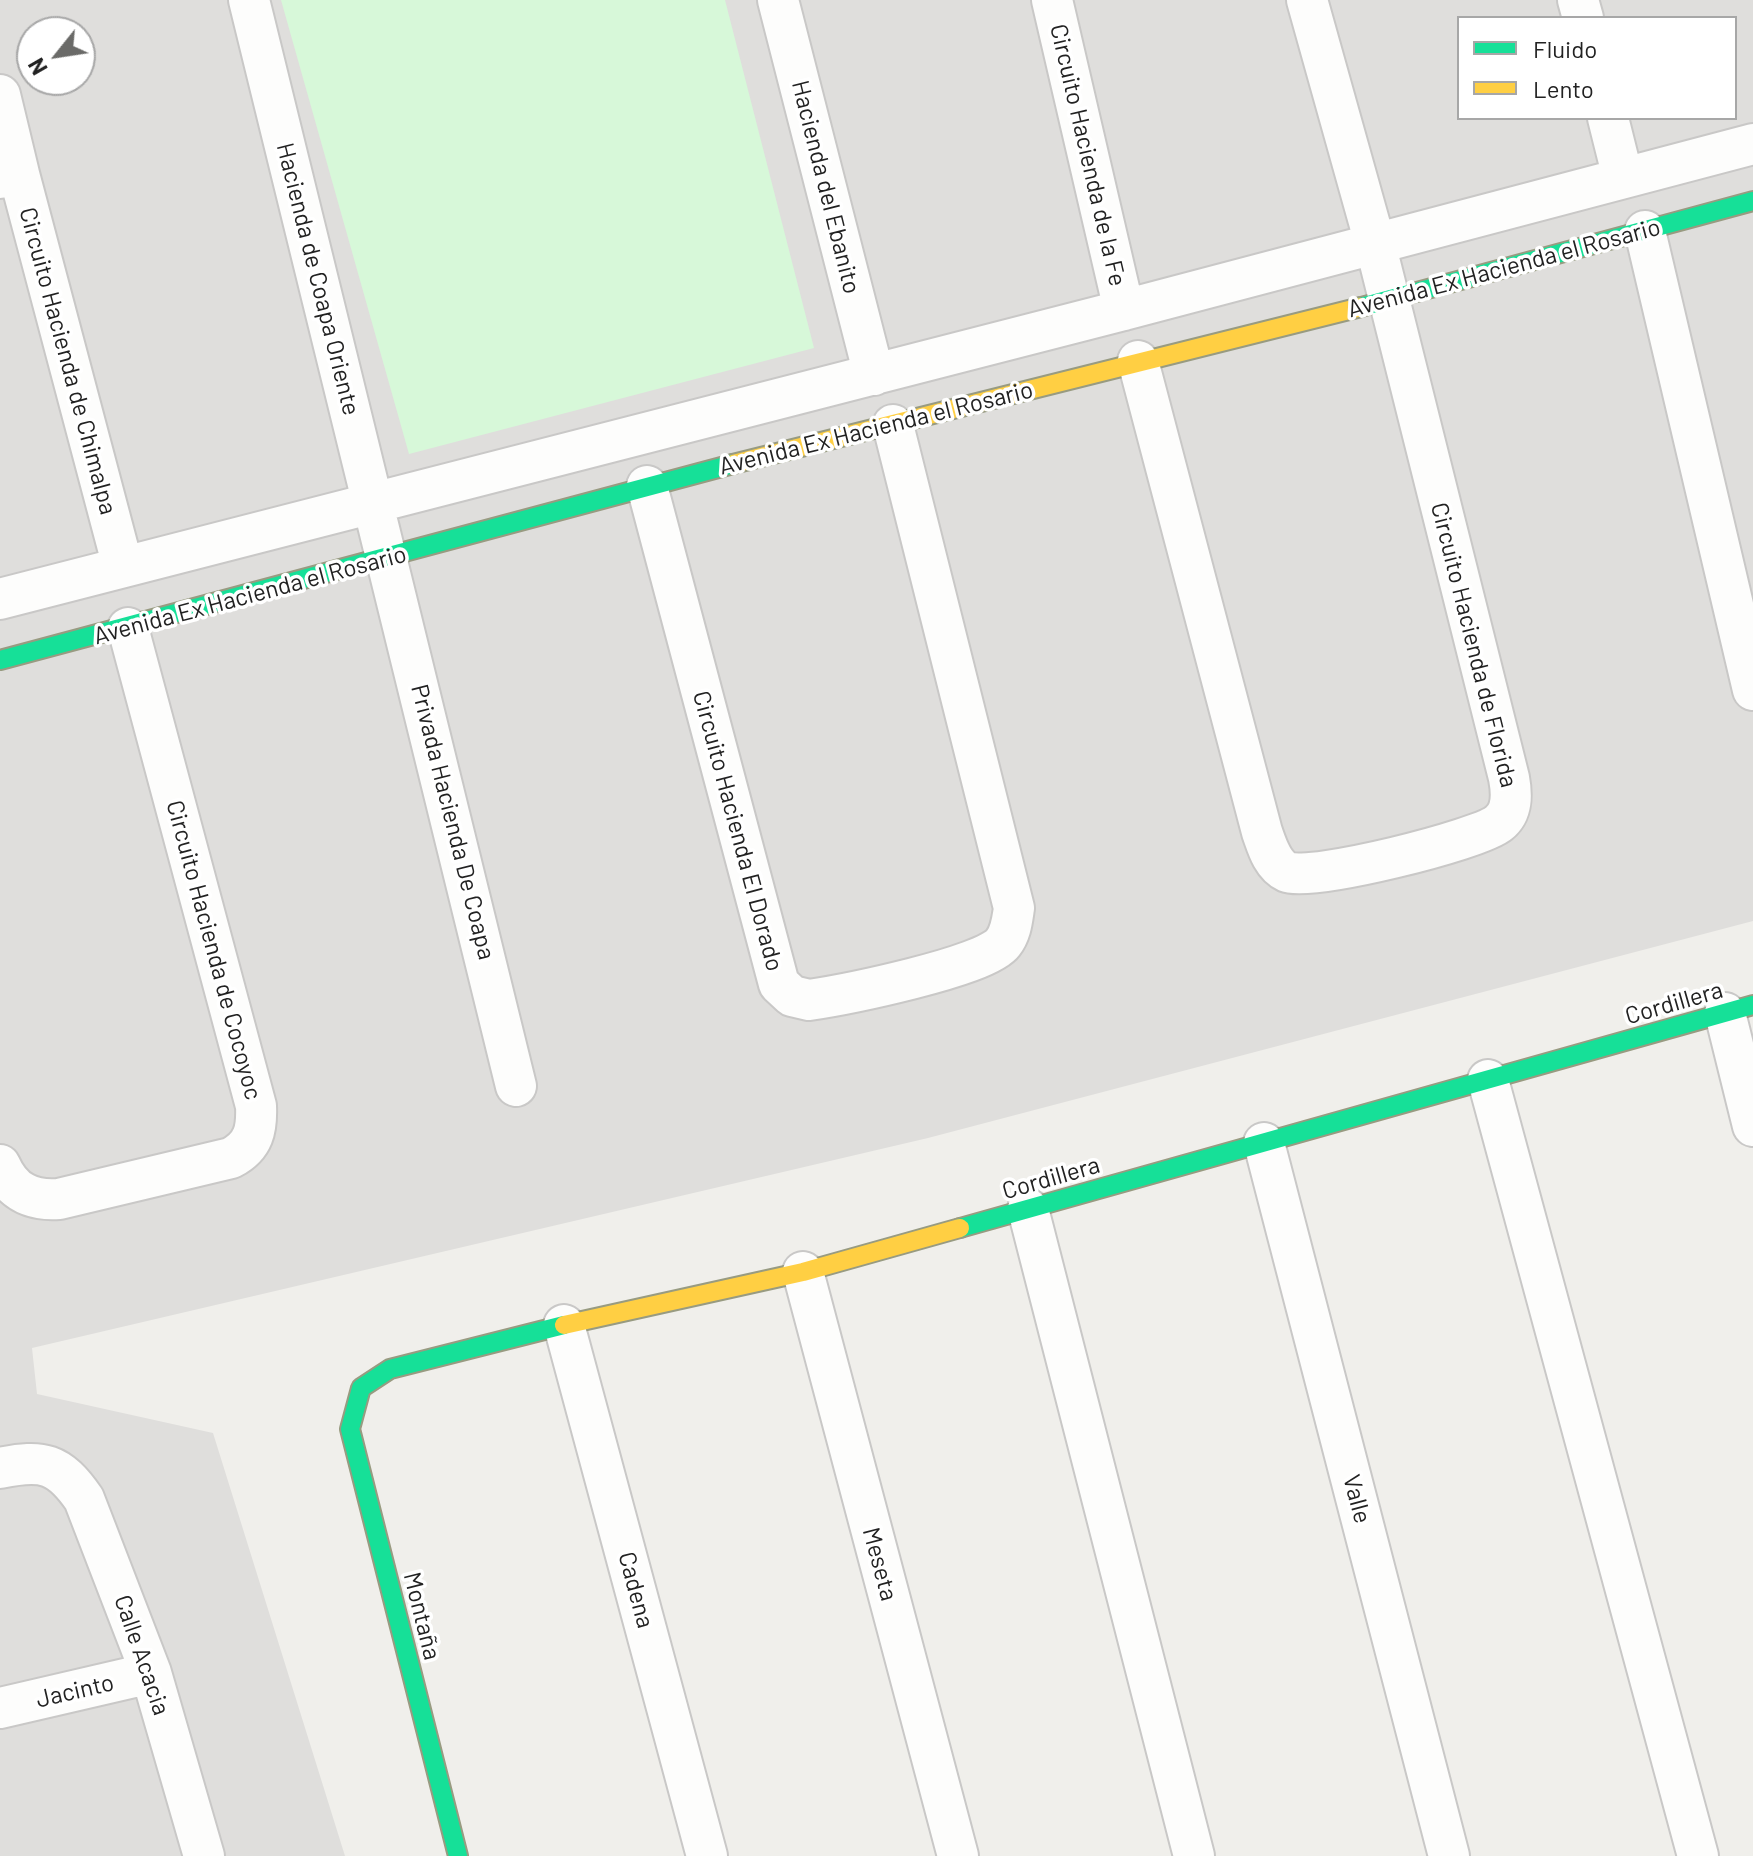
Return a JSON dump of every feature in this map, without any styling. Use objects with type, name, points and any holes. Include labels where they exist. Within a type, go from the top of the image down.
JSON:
[{"type":"street","name":"Hacienda de Coapa Oriente","points":[[249,0],[389,558]]},
{"type":"street","name":"Hacienda del Ebanito","points":[[778,0],[874,375]]},
{"type":"street","name":"Circuito Hacienda de la Fe","points":[[1052,0],[1124,310]]},
{"type":"street","points":[[1307,0],[1375,243]]},
{"type":"street","name":"Circuito Hacienda de Chimalpa","points":[[0,95],[10,176],[123,567]]},
{"type":"street","points":[[1608,120],[1623,178]]},
{"type":"street","points":[[0,599],[874,375],[1753,144]]},
{"type":"street","name":"Avenida Ex Hacienda el Rosario","points":[[0,660],[389,558],[647,486],[1389,300],[1753,201]]},
{"type":"street","points":[[1645,231],[1753,690]]},
{"type":"street","name":"Circuito Hacienda de Florida","points":[[1138,361],[1262,832],[1276,863],[1294,874],[1318,874],[1465,840],[1502,822],[1512,793],[1375,243]]},
{"type":"street","name":"Circuito Hacienda El Dorado","points":[[647,486],[779,984],[792,996],[809,1000],[946,969],[987,955],[1002,945],[1011,929],[1014,908],[1009,878],[893,425]]},
{"type":"street","name":"Privada Hacienda De Coapa","points":[[389,558],[516,1086]]},
{"type":"street","name":"Circuito Hacienda de Cocoyoc","points":[[0,1165],[17,1190],[37,1201],[59,1199],[231,1158],[251,1142],[257,1126],[256,1106],[128,628]]},
{"type":"street","points":[[1739,1009],[1753,1126]]},
{"type":"street","name":"Cordillera","points":[[361,1388],[390,1369],[564,1325],[803,1272],[1739,1009]]},
{"type":"street","points":[[1488,1080],[1698,1856]]},
{"type":"street","name":"Valle","points":[[1264,1143],[1449,1856]]},
{"type":"street","points":[[1028,1209],[1194,1856]]},
{"type":"street","name":"Meseta","points":[[803,1272],[958,1856]]},
{"type":"street","name":"Cadena","points":[[564,1325],[707,1856]]},
{"type":"street","name":"Montaña","points":[[361,1388],[350,1429],[458,1856]]},
{"type":"street","name":"Calle Acacia","points":[[0,1468],[40,1463],[55,1467],[72,1481],[84,1499],[151,1673],[204,1856]]},
{"type":"street","name":"Jacinto","points":[[0,1708],[151,1673]]},
{"type":"shaded area","points":[[0,0],[1753,0],[1753,921],[928,1138],[32,1348],[37,1394],[213,1433],[345,1856],[0,1856]]},
{"type":"green space","points":[[281,0],[725,0],[814,348],[409,454]]},
{"type":"traffic: fast","points":[[1361,307],[1753,201]]},
{"type":"traffic: fast","points":[[0,660],[733,464]]},
{"type":"traffic: fast","points":[[960,1228],[1753,1005]]},
{"type":"traffic: fast","points":[[458,1856],[350,1429],[361,1388],[390,1369],[564,1325]]},
{"type":"traffic: slow","points":[[733,464],[1361,307]]},
{"type":"traffic: slow","points":[[564,1325],[803,1272],[960,1228]]}]
